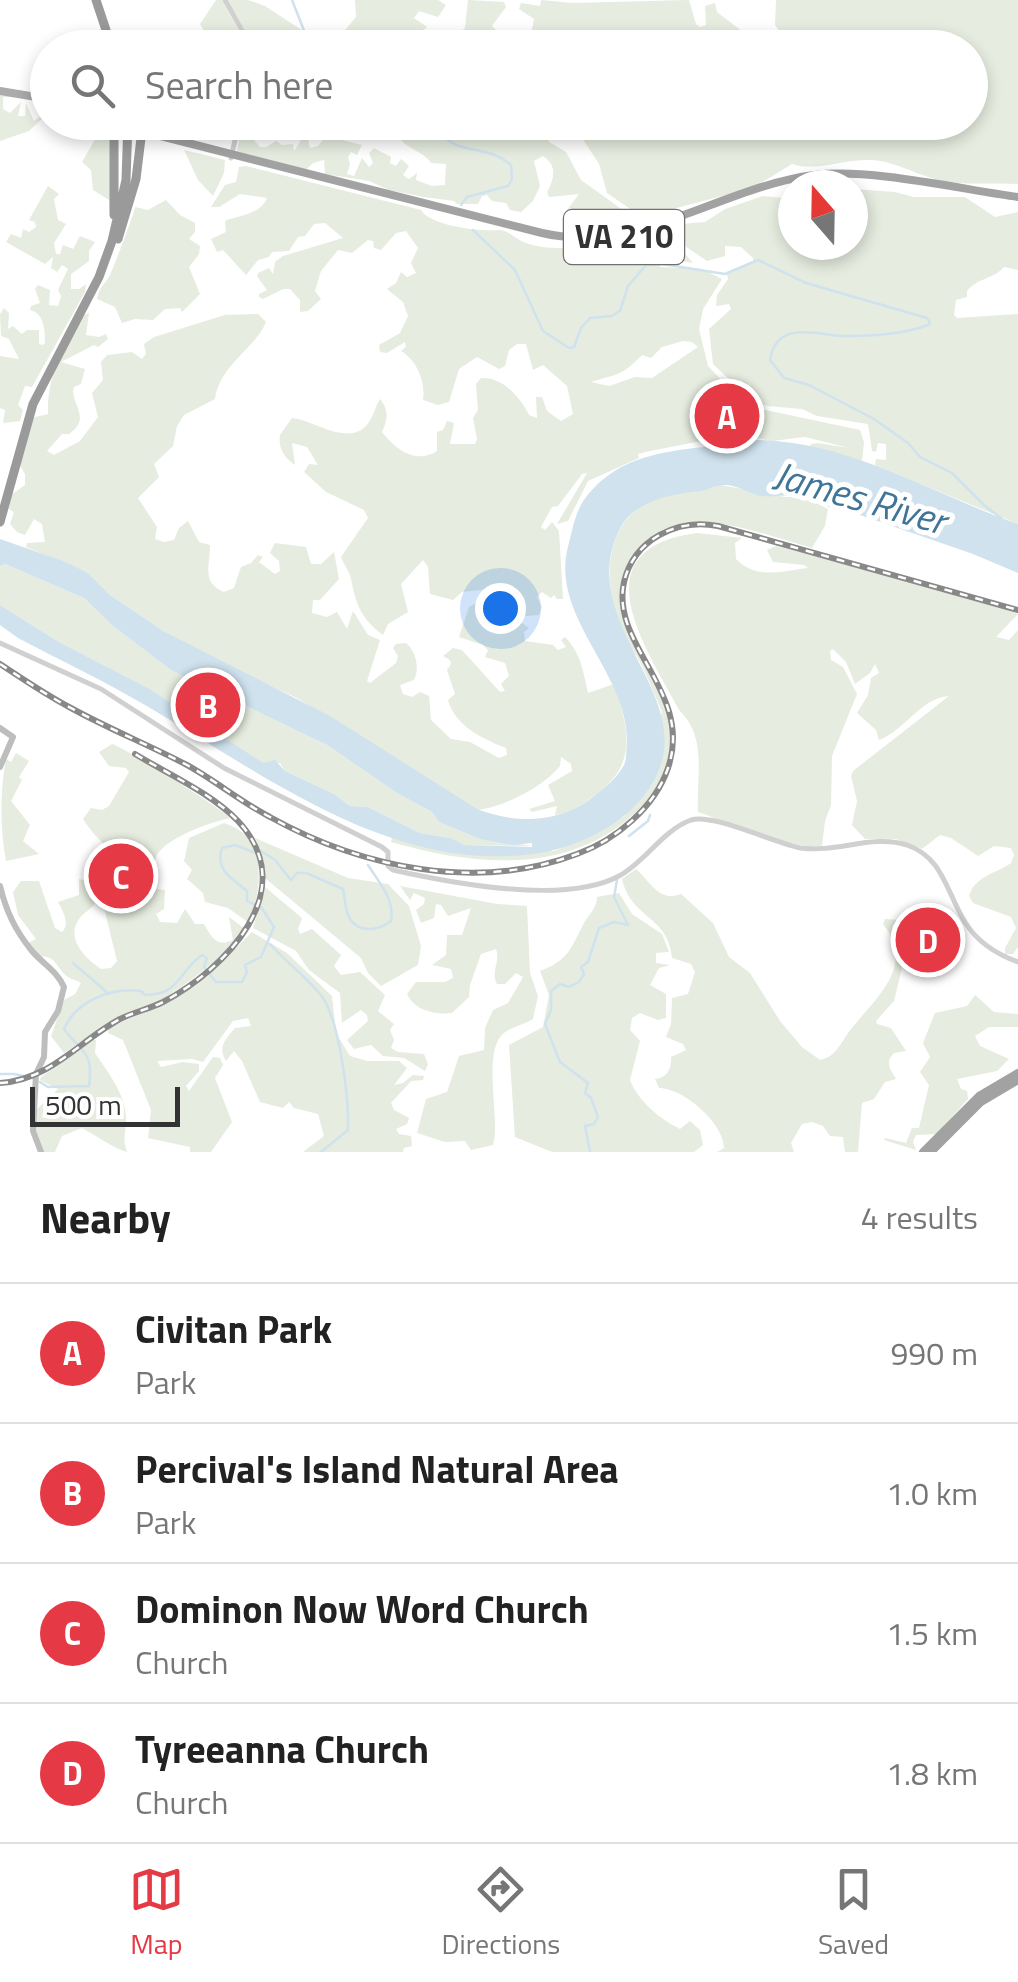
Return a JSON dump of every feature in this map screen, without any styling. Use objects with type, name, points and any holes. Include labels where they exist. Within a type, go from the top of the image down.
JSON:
[{"type":"highway","points":[[98,0],[111,30]]},
{"type":"highway","points":[[98,0],[109,30]]},
{"type":"highway","points":[[0,506],[36,390],[85,300],[107,248],[120,187],[123,140]]},
{"type":"highway","points":[[99,277],[124,194],[124,140]]},
{"type":"highway","points":[[0,522],[33,404],[125,221],[124,140]]},
{"type":"highway","name":"VA 210","points":[[172,140],[530,234],[574,242],[628,236],[794,183],[822,178],[862,179],[1018,199]]},
{"type":"highway","points":[[923,1152],[992,1086],[1018,1077]]},
{"type":"highway","points":[[931,1152],[977,1106],[1018,1077]]},
{"type":"highway","points":[[942,1142],[942,1136],[964,1109]]},
{"type":"main road","points":[[0,92],[30,96]]},
{"type":"main road","points":[[0,728],[13,737],[0,768]]},
{"type":"main road","points":[[0,886],[3,913],[64,986],[58,1011],[45,1032],[44,1057],[35,1080],[34,1131],[41,1152]]},
{"type":"street","points":[[225,0],[242,30]]},
{"type":"street","points":[[231,156],[235,140]]},
{"type":"street","points":[[0,643],[110,694],[224,768],[382,847],[388,852],[388,866],[393,870],[479,886],[572,888],[620,875],[684,824],[702,818],[802,848],[895,842],[932,860],[973,933],[991,949],[1018,962]]},
{"type":"shaded area","points":[[216,0],[222,0],[239,30],[203,30],[200,24]]},
{"type":"shaded area","points":[[228,0],[248,0],[265,6],[302,30],[245,30]]},
{"type":"shaded area","points":[[355,0],[438,0],[446,5],[438,17],[419,11],[414,18],[427,27],[345,30],[356,17]]},
{"type":"shaded area","points":[[468,0],[504,2],[506,7],[492,26],[496,30],[465,28]]},
{"type":"shaded area","points":[[541,0],[689,0],[700,27],[706,25],[705,6],[715,3],[717,12],[740,30],[532,30],[534,19],[519,9],[521,3],[540,6]]},
{"type":"shaded area","points":[[776,0],[1018,0],[1018,184],[949,182],[887,162],[860,160],[811,167],[792,164],[753,188],[642,217],[607,193],[599,164],[583,140],[988,140],[988,30],[779,30],[775,25]]},
{"type":"shaded area","points":[[0,93],[26,98],[3,97],[3,109],[10,113],[21,102],[18,116],[25,116],[26,103],[30,130],[0,141]]},
{"type":"shaded area","points":[[95,140],[111,140],[110,213],[109,200],[93,190],[91,170],[82,162]]},
{"type":"shaded area","points":[[240,140],[254,140],[260,147],[276,141],[293,144],[294,151],[300,140],[308,140],[310,148],[323,140],[342,140],[362,145],[357,155],[351,152],[348,157],[347,174],[354,176],[362,158],[369,167],[373,163],[369,153],[374,148],[391,157],[390,163],[396,166],[401,159],[409,166],[403,175],[409,179],[417,173],[416,180],[432,186],[445,185],[446,164],[431,163],[401,140],[548,140],[566,152],[581,180],[634,218],[586,234],[575,230],[564,214],[579,194],[549,197],[553,168],[543,156],[534,161],[540,186],[533,201],[521,212],[510,210],[506,203],[492,201],[487,195],[478,204],[457,204],[325,174],[324,160],[306,170],[237,153]]},
{"type":"shaded area","points":[[184,150],[225,160],[224,173],[213,196],[198,180]]},
{"type":"shaded area","points":[[239,167],[421,210],[434,220],[456,227],[502,230],[541,247],[588,247],[644,238],[667,241],[693,263],[664,258],[663,247],[659,249],[660,267],[702,269],[722,279],[703,309],[699,329],[708,366],[746,406],[860,430],[864,442],[862,461],[810,448],[818,443],[849,448],[805,437],[696,442],[645,452],[588,481],[568,521],[557,524],[587,473],[582,474],[558,506],[552,507],[541,527],[545,530],[552,522],[559,531],[563,599],[542,592],[537,597],[542,607],[539,615],[514,617],[529,628],[524,632],[525,641],[553,645],[558,650],[566,647],[561,640],[565,637],[578,656],[588,693],[614,684],[626,733],[623,761],[617,774],[574,809],[555,815],[557,806],[532,812],[529,809],[555,801],[548,785],[572,771],[571,764],[561,757],[553,774],[522,795],[477,810],[297,698],[165,632],[110,595],[88,573],[26,547],[27,543],[45,542],[42,524],[34,519],[25,535],[10,524],[14,512],[9,509],[11,495],[25,485],[25,474],[18,462],[31,418],[48,414],[53,374],[84,315],[89,313],[86,335],[106,334],[108,339],[61,362],[85,369],[81,384],[73,392],[80,419],[75,429],[62,434],[47,451],[54,455],[80,441],[98,417],[92,393],[103,380],[101,362],[107,355],[132,352],[142,359],[146,354],[144,344],[154,337],[225,315],[258,314],[266,322],[261,332],[230,366],[215,399],[184,415],[173,446],[154,464],[159,477],[138,498],[157,527],[155,539],[174,540],[179,528],[188,521],[199,542],[210,545],[209,578],[224,592],[234,588],[241,567],[258,555],[263,557],[259,562],[275,574],[280,571],[279,561],[270,553],[275,543],[306,547],[311,564],[321,564],[334,552],[339,579],[320,600],[313,600],[312,613],[327,617],[337,612],[347,629],[353,611],[368,635],[380,640],[367,681],[370,683],[396,663],[398,656],[393,648],[406,643],[415,655],[417,671],[414,680],[400,685],[403,694],[412,697],[420,692],[429,696],[431,720],[451,739],[470,742],[499,758],[507,755],[506,748],[471,730],[457,717],[448,700],[455,694],[447,670],[451,664],[443,656],[453,648],[462,650],[500,692],[505,691],[501,684],[509,676],[505,663],[485,657],[488,650],[483,645],[459,637],[469,607],[491,595],[489,589],[462,592],[453,600],[430,594],[428,567],[423,560],[401,584],[408,612],[388,624],[383,635],[361,610],[341,557],[368,518],[364,510],[326,492],[304,472],[309,464],[318,465],[307,447],[292,443],[295,465],[291,462],[281,448],[280,435],[292,418],[338,432],[356,432],[369,422],[380,399],[387,415],[382,432],[414,456],[429,455],[437,451],[437,432],[443,430],[447,421],[454,423],[450,444],[475,444],[476,384],[481,378],[503,385],[516,395],[529,415],[537,418],[536,397],[542,397],[547,411],[561,421],[573,414],[567,386],[543,365],[533,370],[526,344],[517,344],[509,350],[505,366],[499,369],[477,357],[459,369],[449,402],[438,405],[423,400],[419,372],[401,351],[405,342],[387,353],[380,352],[379,345],[400,333],[408,316],[403,302],[387,289],[396,283],[401,272],[407,277],[416,273],[411,263],[418,248],[406,231],[396,233],[381,250],[368,240],[352,253],[338,250],[321,271],[315,291],[321,299],[308,311],[300,312],[300,300],[290,289],[259,297],[267,290],[258,273],[269,268],[273,274],[275,262],[283,256],[343,238],[325,223],[314,224],[289,251],[272,252],[258,260],[246,275],[223,250],[217,252],[211,239],[226,232],[225,221],[254,211],[267,198],[240,194],[219,207],[211,207],[225,185],[236,182]],"holes":[[[692,342],[698,347],[652,378],[635,377],[609,386],[591,382],[624,371],[642,355],[651,358],[662,347]]]},
{"type":"shaded area","points":[[48,186],[59,194],[54,199],[58,220],[66,224],[54,243],[56,254],[60,254],[63,245],[73,249],[80,236],[95,242],[89,251],[89,261],[71,274],[71,289],[86,284],[85,292],[32,387],[25,386],[18,405],[23,410],[20,421],[3,423],[0,356],[19,359],[9,339],[1,336],[0,314],[4,308],[9,313],[8,329],[13,326],[22,334],[39,330],[39,344],[43,345],[43,323],[30,310],[40,303],[35,289],[38,285],[50,290],[49,305],[58,306],[58,290],[68,269],[62,265],[57,272],[51,268],[53,257],[45,264],[6,242],[11,234],[21,238],[23,229],[29,232],[36,227],[29,220]]},
{"type":"shaded area","points":[[868,190],[914,197],[965,197],[995,217],[1018,212],[1018,270],[1004,267],[976,283],[967,291],[967,297],[956,300],[954,315],[957,318],[1018,314],[1018,524],[875,465],[876,459],[886,460],[886,444],[878,443],[876,452],[872,451],[868,424],[752,401],[713,364],[709,329],[731,309],[729,304],[716,306],[717,295],[728,279],[727,274],[753,263],[753,258],[741,247],[725,246],[725,256],[707,261],[673,238],[681,224],[705,222],[725,209],[763,196],[778,197],[778,260],[868,260]]},
{"type":"shaded area","points":[[166,200],[180,215],[195,223],[195,232],[189,239],[200,246],[199,254],[189,267],[200,294],[182,312],[180,308],[165,309],[153,320],[122,323],[115,307],[97,299],[99,292],[111,273],[135,207],[148,210]]},
{"type":"shaded area","points":[[721,485],[785,497],[803,496],[828,509],[825,526],[812,548],[742,528],[693,523],[671,527],[650,538],[633,556],[622,581],[625,622],[670,726],[663,774],[642,806],[616,829],[587,845],[524,860],[457,857],[391,842],[392,837],[451,852],[485,855],[554,851],[625,816],[662,712],[615,611],[610,574],[616,538],[636,510],[653,500]]},
{"type":"shaded area","points":[[697,533],[742,538],[735,543],[736,559],[752,570],[770,573],[808,568],[773,562],[767,550],[776,546],[1018,614],[996,637],[1009,640],[1018,630],[1018,947],[1013,954],[1005,954],[1016,928],[1011,917],[973,903],[969,896],[981,880],[1011,863],[1011,848],[994,846],[978,856],[940,835],[922,849],[896,839],[865,839],[852,825],[857,801],[853,771],[949,696],[930,702],[879,740],[876,730],[857,713],[868,695],[871,678],[879,673],[875,664],[855,684],[846,662],[833,649],[831,660],[843,667],[857,694],[832,756],[831,805],[822,846],[776,839],[698,812],[699,758],[694,733],[639,631],[631,605],[630,580],[639,559],[660,543]]},
{"type":"shaded area","points":[[5,564],[84,598],[113,626],[171,670],[327,745],[432,812],[439,822],[480,839],[534,846],[463,845],[451,838],[420,833],[368,807],[350,806],[285,771],[280,763],[263,764],[150,689],[59,642],[0,605],[0,566]]},
{"type":"shaded area","points":[[112,744],[230,818],[186,833],[166,846],[155,860],[140,865],[114,852],[83,819],[91,808],[102,810],[109,806],[129,772],[109,766],[99,752]]},
{"type":"shaded area","points":[[16,753],[29,761],[11,801],[30,825],[23,841],[39,854],[6,861],[3,784],[6,759],[11,762]]},
{"type":"shaded area","points":[[224,823],[249,839],[255,852],[259,880],[249,923],[228,908],[205,902],[203,893],[187,879],[192,870],[184,861],[189,838]]},
{"type":"shaded area","points":[[255,838],[348,878],[388,884],[409,906],[421,946],[418,965],[381,986],[368,973],[361,958],[265,878],[262,853]]},
{"type":"shaded area","points":[[636,869],[661,893],[681,894],[713,923],[729,957],[750,973],[780,1021],[802,1047],[820,1060],[837,1050],[894,969],[896,955],[893,940],[883,924],[885,919],[915,921],[919,907],[923,907],[925,922],[943,923],[939,934],[932,936],[924,928],[918,931],[921,949],[906,951],[894,1001],[876,1021],[891,1028],[906,1051],[894,1053],[889,1060],[896,1079],[885,1082],[874,1099],[862,1103],[858,1152],[845,1152],[843,1137],[830,1136],[823,1126],[812,1122],[802,1124],[791,1143],[794,1152],[717,1152],[724,1148],[722,1138],[710,1118],[690,1100],[659,1088],[655,1079],[668,1072],[671,1057],[686,1050],[683,1044],[666,1037],[672,998],[688,994],[695,972],[691,964],[672,958],[664,934],[627,892],[622,879]]},
{"type":"shaded area","points":[[98,876],[97,901],[79,919],[74,934],[84,954],[101,969],[111,968],[117,961],[102,900],[130,904],[146,900],[147,888],[165,890],[164,909],[156,914],[160,922],[177,923],[185,909],[195,924],[204,924],[218,942],[233,940],[229,917],[245,933],[224,955],[184,985],[158,1002],[116,1018],[64,1053],[51,1036],[64,1000],[75,994],[81,983],[64,974],[50,958],[39,956],[28,943],[36,939],[18,915],[13,892],[21,881],[39,881],[55,928],[62,932],[66,921],[58,902],[79,895],[79,879],[86,881]]},
{"type":"shaded area","points":[[400,886],[527,906],[530,973],[538,996],[533,1019],[507,1031],[497,1042],[493,1145],[471,1150],[465,1141],[445,1142],[417,1133],[426,1099],[447,1092],[459,1056],[484,1050],[485,1028],[493,1010],[508,1003],[523,977],[516,973],[505,984],[497,984],[496,949],[481,954],[469,997],[452,1013],[433,1012],[415,1004],[407,994],[416,982],[445,982],[453,978],[451,969],[432,965],[446,955],[447,935],[462,935],[471,908],[448,916],[436,904],[434,918],[421,923],[416,910],[425,898],[414,893],[410,900]]},
{"type":"shaded area","points":[[265,887],[302,918],[300,934],[312,929],[341,955],[334,966],[341,975],[360,972],[385,995],[378,1011],[394,1024],[390,1030],[394,1040],[391,1048],[424,1054],[428,1064],[425,1071],[404,1058],[383,1056],[371,1045],[354,1049],[347,1040],[368,1021],[367,1015],[361,1010],[342,1023],[340,993],[309,970],[296,951],[253,928]]},
{"type":"shaded area","points":[[619,893],[632,914],[662,934],[669,952],[656,953],[656,963],[670,965],[659,968],[650,985],[666,994],[666,1018],[658,1020],[640,1013],[632,1018],[630,1030],[640,1041],[630,1080],[644,1102],[665,1120],[680,1129],[690,1121],[700,1130],[703,1145],[694,1152],[552,1152],[515,1137],[509,1045],[543,1027],[549,995],[540,971],[568,953],[597,897]]},
{"type":"shaded area","points":[[252,932],[287,953],[332,996],[336,1033],[350,1056],[367,1061],[399,1061],[407,1068],[394,1085],[413,1075],[424,1076],[423,1080],[411,1081],[391,1103],[394,1110],[409,1118],[407,1124],[396,1129],[399,1134],[411,1136],[412,1146],[403,1152],[303,1152],[324,1136],[318,1114],[294,1108],[289,1102],[283,1108],[260,1102],[234,1051],[226,1061],[223,1056],[226,1040],[235,1028],[251,1026],[248,1018],[233,1021],[203,1062],[157,1061],[161,1067],[183,1062],[199,1064],[199,1071],[186,1086],[189,1091],[213,1057],[220,1058],[223,1065],[215,1078],[232,1122],[211,1152],[190,1152],[190,1147],[148,1138],[151,1110],[123,1040],[108,1033],[109,1028],[168,1000],[221,963]]},
{"type":"shaded area","points":[[975,995],[994,1012],[1018,1014],[1018,1027],[989,1027],[975,1036],[980,1046],[1009,1059],[997,1071],[957,1079],[968,1099],[937,1134],[916,1135],[916,1150],[884,1140],[906,1143],[912,1128],[919,1128],[929,1085],[920,1072],[930,1057],[923,1043],[935,1013],[967,1006]]},
{"type":"shaded area","points":[[93,1040],[95,1053],[123,1102],[127,1152],[82,1128],[62,1136],[55,1152],[42,1152],[35,1138],[35,1111],[58,1089],[40,1080],[41,1077]]},
{"type":"water","name":"James River","points":[[758,440],[792,443],[858,460],[1018,524],[1018,573],[803,496],[763,496],[723,485],[664,497],[639,508],[627,518],[616,538],[611,554],[610,588],[619,620],[660,711],[665,742],[657,774],[634,807],[614,823],[552,851],[486,856],[433,849],[332,814],[0,625],[0,605],[59,642],[150,689],[263,763],[275,760],[285,771],[350,806],[368,807],[420,833],[451,838],[464,845],[532,847],[532,843],[513,845],[480,839],[439,822],[432,812],[327,745],[171,670],[113,626],[84,598],[5,564],[0,566],[0,539],[88,573],[110,595],[165,632],[330,716],[477,809],[519,819],[546,818],[573,809],[597,794],[617,776],[626,757],[624,717],[616,692],[569,595],[565,570],[581,505],[601,481],[641,459]]},
{"type":"waterway","points":[[292,0],[304,30]]},
{"type":"waterway","points":[[448,140],[490,153],[511,165],[508,186],[467,197],[461,205]]},
{"type":"waterway","points":[[473,230],[515,270],[543,331],[569,348],[574,347],[581,328],[590,318],[612,316],[620,311],[628,286],[646,265],[725,274],[758,260],[806,283],[927,318],[928,325],[885,334],[789,334],[778,342],[770,360],[784,378],[809,385],[874,419],[908,443],[920,457],[952,473],[1001,518]]},
{"type":"waterway","points":[[629,836],[650,815]]},
{"type":"waterway","points":[[40,1082],[48,1087],[89,1086],[88,1059],[64,1029],[77,1011],[96,998],[118,991],[141,991],[145,995],[165,991],[202,955],[207,958],[204,967],[216,982],[242,982],[247,972],[245,965],[261,957],[274,927],[261,907],[247,901],[247,891],[226,873],[220,856],[222,848],[235,845],[253,852]]},
{"type":"waterway","points":[[261,851],[275,860],[291,880],[297,873],[306,873],[343,889],[352,921],[368,929],[391,921],[392,913],[385,892],[368,865]]},
{"type":"waterway","points":[[590,1152],[585,1126],[594,1124],[598,1117],[585,1093],[588,1083],[560,1062],[545,1024],[551,1010],[551,991],[560,984],[569,987],[579,982],[584,974],[581,967],[588,962],[599,928],[614,922],[628,925],[614,897],[617,880]]},
{"type":"waterway","points":[[270,944],[320,994],[338,1039],[348,1130],[321,1152]]},
{"type":"waterway","points":[[73,963],[109,994]]},
{"type":"waterway","points":[[0,1074],[33,1078]]},
{"type":"railway","points":[[0,664],[62,703],[187,765],[259,811],[306,835],[343,850],[421,869],[500,871],[539,865],[592,848],[620,831],[644,809],[662,782],[673,741],[670,716],[629,627],[623,605],[629,567],[637,554],[660,535],[688,525],[718,526],[1018,610]]},
{"type":"railway","points":[[0,1083],[34,1075],[120,1019],[187,988],[231,949],[259,900],[262,874],[256,848],[238,821],[202,793],[135,754]]},
{"type":"place","name":"Civitan Park","points":[[727,416]]},
{"type":"place","name":"Percival's Island Natural Area","points":[[208,705]]},
{"type":"place","name":"Dominon Now Word Church","points":[[121,876]]},
{"type":"place","name":"Tyreeanna Church","points":[[928,940]]}]
